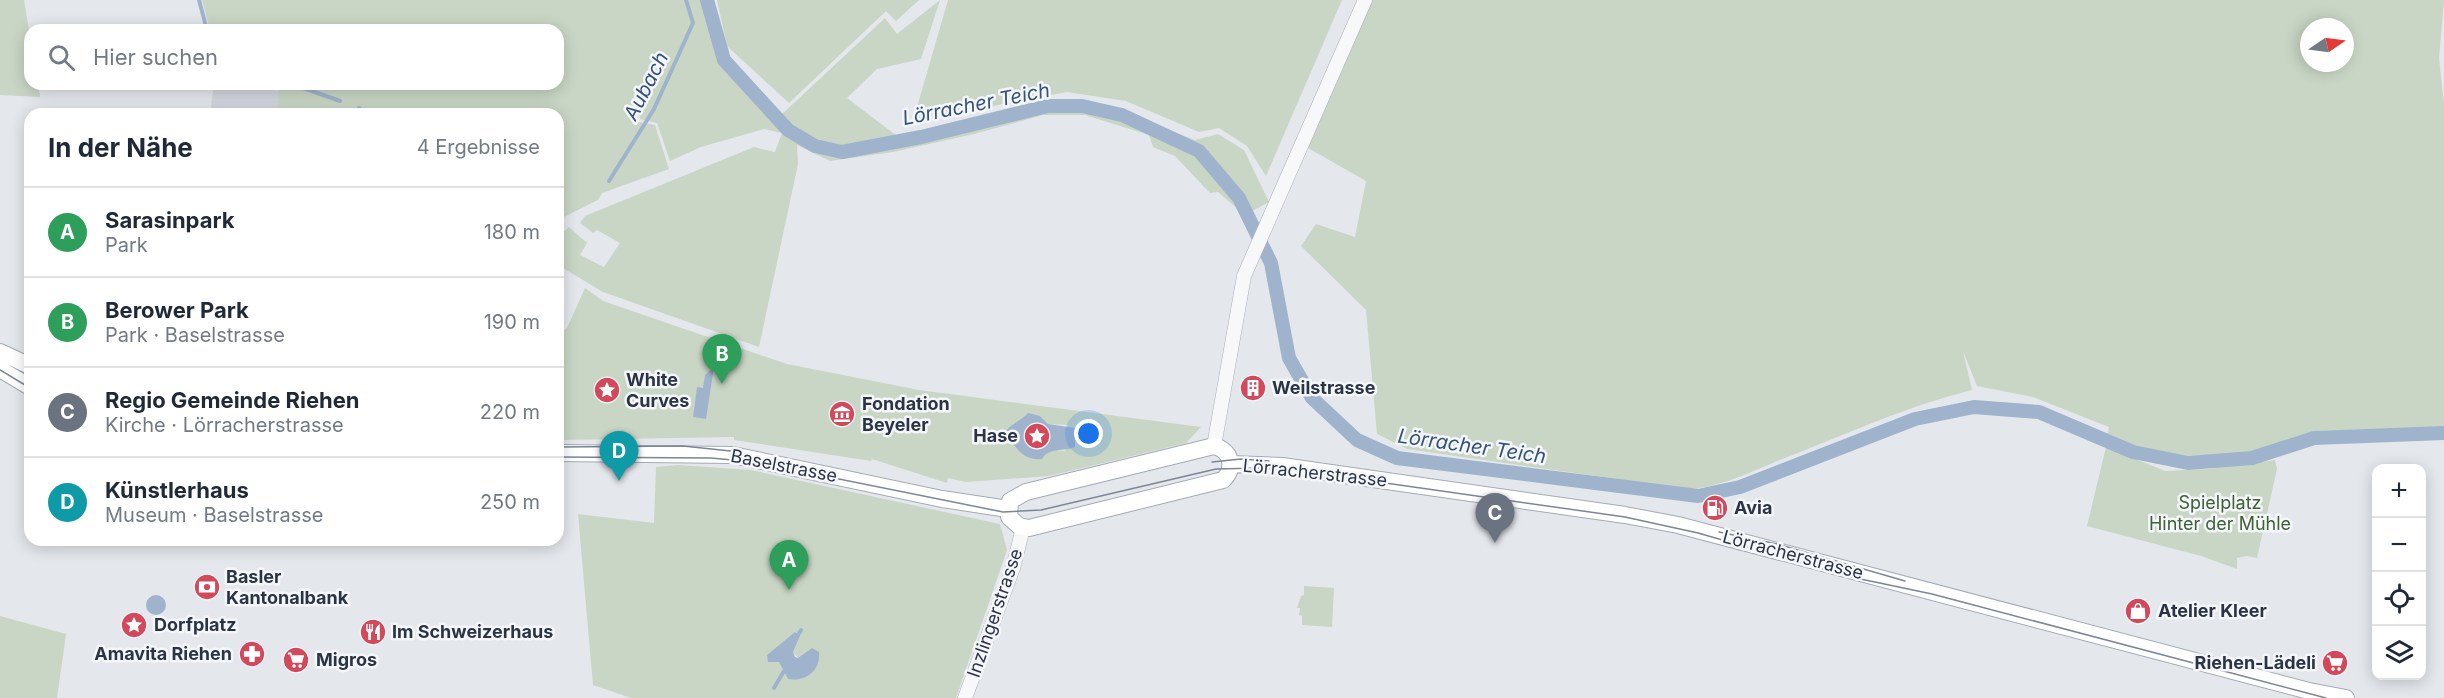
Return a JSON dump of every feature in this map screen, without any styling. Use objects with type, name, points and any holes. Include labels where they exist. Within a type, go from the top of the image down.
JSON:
[{"type":"main road","points":[[0,352],[24,363]]},
{"type":"main road","points":[[0,369],[24,383]]},
{"type":"main road","name":"Lörracherstrasse","points":[[1023,528],[1223,480],[1230,471],[1231,464],[1224,450],[1214,446]]},
{"type":"main road","points":[[1023,528],[1009,517],[1008,509],[1016,496],[1214,446]]},
{"type":"main road","name":"Baselstrasse","points":[[564,453],[733,455],[942,499],[1008,509]]},
{"type":"main road","name":"Lörracherstrasse","points":[[1231,464],[1282,466],[1653,520],[2309,691],[2346,698]]},
{"type":"street","points":[[1214,446],[1240,292],[1270,217],[1365,0]]},
{"type":"street","name":"Inzlingerstrasse","points":[[965,698],[1013,568],[1023,528]]},
{"type":"shaded area","points":[[213,90],[274,90],[286,93],[286,108],[211,108]]},
{"type":"green space","points":[[0,0],[24,0],[28,24],[24,24],[24,90],[39,90],[40,97],[0,95]]},
{"type":"green space","points":[[202,0],[705,0],[721,62],[780,116],[885,18],[897,34],[940,0],[921,59],[877,69],[847,98],[897,136],[1064,101],[1089,104],[1147,121],[1195,140],[1218,134],[1244,150],[1269,202],[1245,215],[1218,192],[1210,193],[1175,156],[1153,147],[1149,135],[1085,115],[1043,115],[974,134],[893,152],[830,161],[797,145],[798,164],[759,347],[603,292],[564,269],[564,232],[569,227],[587,243],[580,255],[604,267],[620,243],[597,230],[593,233],[580,223],[585,216],[754,147],[775,152],[782,133],[764,129],[701,147],[670,161],[657,123],[640,119],[639,104],[632,121],[655,125],[669,169],[602,193],[598,200],[564,217],[564,108],[279,108],[278,90],[564,90],[564,24],[208,24]]},
{"type":"green space","points":[[717,0],[919,0],[896,21],[886,11],[789,103],[727,46]]},
{"type":"green space","points":[[948,0],[1342,0],[1266,176],[1247,146],[1219,128],[1199,132],[1126,101],[1067,92],[913,121]]},
{"type":"green space","points":[[1365,0],[2444,0],[2439,58],[2444,104],[2444,427],[2314,431],[2241,455],[2160,456],[2107,438],[2109,427],[2033,397],[1977,386],[1963,351],[1972,390],[1901,412],[1737,478],[1700,488],[1688,489],[1407,449],[1377,434],[1366,310],[1301,246],[1316,224],[1355,237],[1366,181],[1301,144]]},
{"type":"green space","points":[[585,288],[603,301],[787,364],[919,390],[1201,427],[1186,443],[1049,476],[966,482],[948,478],[947,483],[872,459],[871,461],[734,440],[734,437],[564,440],[564,331]],"holes":[[[1040,416],[1048,424],[1068,425],[1065,451],[1055,450],[1046,453],[1012,424]]]},
{"type":"green space","name":"Spielplatz Hinter der Mühle","points":[[2106,447],[2165,471],[2208,469],[2275,460],[2277,469],[2257,558],[2247,556],[2237,558],[2237,569],[2201,556],[2087,526]]},
{"type":"green space","points":[[678,465],[751,470],[1000,524],[1007,550],[956,698],[631,698],[593,685],[578,514],[654,523],[656,467]],"holes":[[[800,636],[793,652],[798,658],[788,679],[779,662],[775,661]]]},
{"type":"green space","points":[[1304,586],[1334,588],[1332,627],[1302,625],[1302,616],[1299,615],[1300,608],[1297,608],[1301,596],[1304,595]]},
{"type":"green space","points":[[0,616],[66,634],[57,698],[0,698]]},
{"type":"water","points":[[714,367],[706,419],[693,417],[697,387],[703,388],[705,375]]},
{"type":"water","points":[[1028,413],[1040,416],[1048,424],[1075,428],[1075,447],[1052,451],[1042,459],[1029,458],[1024,455],[1006,431]]},
{"type":"water","points":[[156,595],[163,598],[166,605],[163,612],[156,615],[149,612],[146,605],[149,598]]},
{"type":"water","points":[[795,632],[800,636],[793,652],[795,657],[798,658],[812,648],[819,652],[819,659],[811,674],[800,679],[788,679],[779,662],[768,662],[767,655]]},
{"type":"waterway","points":[[199,0],[205,24]]},
{"type":"waterway","name":"Aubach","points":[[609,181],[654,109],[693,23],[686,0]]},
{"type":"waterway","name":"Lörracher Teich","points":[[707,0],[724,60],[788,130],[815,146],[842,152],[921,137],[1048,106],[1082,106],[1122,115],[1199,151],[1239,198],[1271,263],[1289,358],[1312,398],[1357,440],[1397,458],[1698,496],[1740,487],[1915,419],[1974,407],[2039,412],[2133,452],[2188,463],[2252,458],[2314,438],[2444,433]]},
{"type":"waterway","points":[[309,90],[340,101]]},
{"type":"waterway","points":[[798,635],[801,630]]},
{"type":"waterway","points":[[774,688],[784,671]]},
{"type":"tram line","points":[[0,370],[24,384]]},
{"type":"tram line","points":[[564,447],[683,446],[740,452]]},
{"type":"tram line","points":[[564,457],[711,458],[754,462],[1003,512],[1041,510],[1216,469],[1294,470],[1625,517],[1698,533],[1851,577],[1932,594],[2326,698]]},
{"type":"tram line","points":[[1212,462],[1241,459],[1269,461]]},
{"type":"tram line","points":[[1719,532],[1777,544],[1905,581]]},
{"type":"place","name":"Berower Park","points":[[722,384]]},
{"type":"place","name":"Weilstrasse","points":[[1253,388]]},
{"type":"place","name":"White Curves","points":[[607,390]]},
{"type":"place","name":"Fondation Beyeler","points":[[842,414]]},
{"type":"place","name":"Hase","points":[[1037,436]]},
{"type":"place","name":"Künstlerhaus","points":[[619,481]]},
{"type":"place","name":"Avia","points":[[1715,508]]},
{"type":"place","name":"Regio Gemeinde Riehen","points":[[1495,543]]},
{"type":"place","name":"Basler Kantonalbank","points":[[207,587]]},
{"type":"place","name":"Sarasinpark","points":[[789,590]]},
{"type":"place","name":"Atelier Kleer","points":[[2138,611]]},
{"type":"place","name":"Dorfplatz","points":[[134,625]]},
{"type":"place","name":"Im Schweizerhaus","points":[[373,632]]},
{"type":"place","name":"Amavita Riehen","points":[[252,654]]},
{"type":"place","name":"Migros","points":[[296,660]]},
{"type":"place","name":"Riehen-Lädeli","points":[[2335,663]]}]
